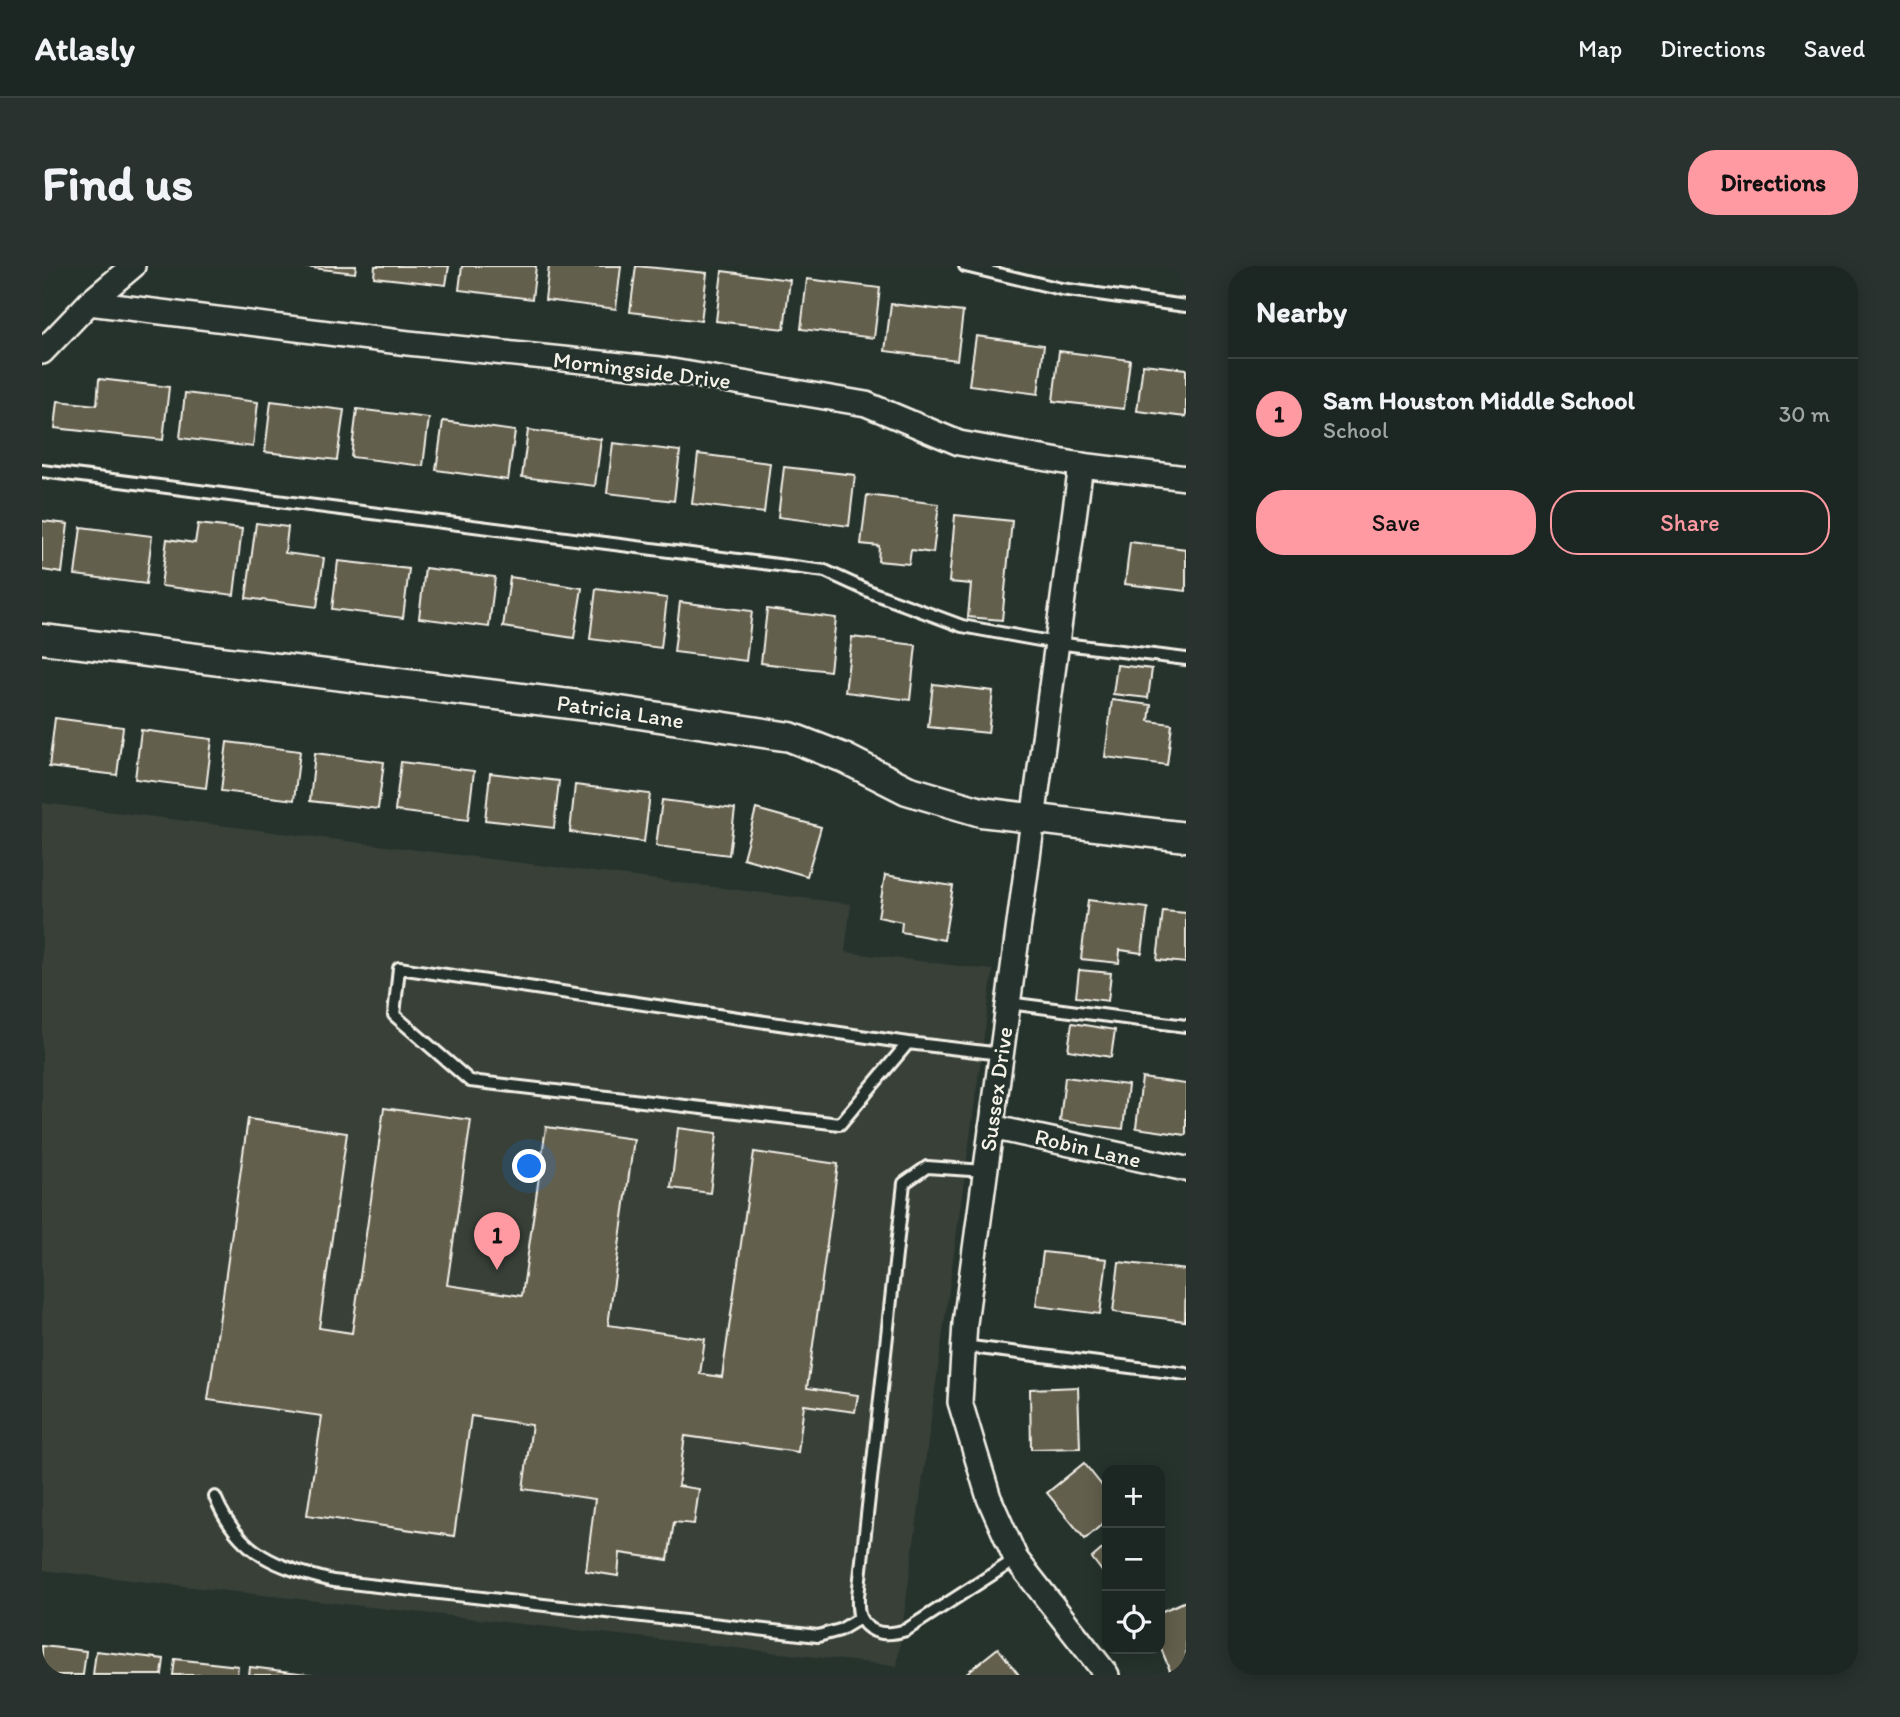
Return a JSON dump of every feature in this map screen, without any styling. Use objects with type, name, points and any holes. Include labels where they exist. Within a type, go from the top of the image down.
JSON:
[{"type":"street","points":[[42,352],[89,303],[133,266]]},
{"type":"street","name":"Morningside Drive","points":[[89,303],[408,343],[660,369],[866,404],[959,443],[1081,465],[1186,478]]},
{"type":"street","name":"Sussex Drive","points":[[1081,465],[985,1171],[963,1346],[960,1402],[989,1498],[1016,1559],[1107,1675]]},
{"type":"street","name":"Patricia Lane","points":[[42,639],[594,707],[790,737],[844,758],[907,790],[981,812],[1186,837]]},
{"type":"street","name":"Robin Lane","points":[[991,1127],[1186,1170]]},
{"type":"lane","points":[[965,266],[1061,289],[1186,306]]},
{"type":"lane","points":[[42,471],[825,571],[873,593],[962,626],[1056,643],[1186,659]]},
{"type":"lane","points":[[908,1044],[840,1124],[470,1081],[394,1014],[399,968],[908,1044],[1001,1054]]},
{"type":"lane","points":[[1008,1003],[1186,1026]]},
{"type":"lane","points":[[985,1171],[927,1167],[904,1183],[858,1596],[860,1618],[872,1630],[881,1633],[891,1634],[906,1630],[1016,1559]]},
{"type":"lane","points":[[963,1346],[1186,1374]]},
{"type":"lane","points":[[215,1497],[221,1512],[260,1557],[295,1572],[333,1581],[818,1636],[840,1630],[860,1618]]},
{"type":"shaded area","points":[[42,803],[851,904],[845,952],[993,970],[897,1666],[42,1570]]},
{"type":"building","points":[[295,266],[356,266],[355,273]]},
{"type":"building","points":[[375,266],[449,266],[446,285],[374,277]]},
{"type":"building","points":[[462,266],[536,266],[532,299],[459,290]]},
{"type":"building","points":[[549,266],[621,266],[616,309],[545,300]]},
{"type":"building","points":[[636,266],[707,273],[701,321],[630,312]]},
{"type":"building","points":[[722,271],[790,280],[784,329],[716,321]]},
{"type":"building","points":[[807,279],[880,288],[874,338],[801,329]]},
{"type":"building","points":[[891,304],[963,312],[957,360],[885,351]]},
{"type":"building","points":[[976,336],[1044,345],[1038,394],[969,385]]},
{"type":"building","points":[[1059,351],[1130,360],[1124,409],[1053,401]]},
{"type":"building","points":[[1143,364],[1186,369],[1186,417],[1137,411]]},
{"type":"building","points":[[99,379],[169,387],[163,440],[55,428],[58,401],[97,405]]},
{"type":"building","points":[[185,393],[258,402],[253,447],[180,438]]},
{"type":"building","points":[[271,401],[344,410],[337,460],[265,452]]},
{"type":"building","points":[[357,409],[429,418],[423,466],[351,457]]},
{"type":"building","points":[[443,421],[515,431],[508,480],[436,470]]},
{"type":"building","points":[[528,430],[601,439],[595,486],[522,477]]},
{"type":"building","points":[[613,443],[680,451],[674,501],[607,493]]},
{"type":"building","points":[[698,454],[770,463],[764,513],[692,504]]},
{"type":"building","points":[[784,467],[855,475],[849,526],[778,517]]},
{"type":"building","points":[[867,495],[939,504],[933,553],[911,550],[909,564],[878,561],[879,546],[861,544]]},
{"type":"building","points":[[955,515],[1012,521],[1002,620],[968,617],[971,584],[949,582]]},
{"type":"building","points":[[42,521],[68,524],[62,573],[42,570]]},
{"type":"building","points":[[256,523],[288,527],[285,553],[324,558],[317,607],[246,598]]},
{"type":"building","points":[[198,524],[242,529],[234,595],[161,586],[167,539],[195,543]]},
{"type":"building","points":[[81,527],[152,536],[146,584],[75,575]]},
{"type":"building","points":[[1130,542],[1186,549],[1186,591],[1125,584]]},
{"type":"building","points":[[338,561],[409,569],[403,618],[332,609]]},
{"type":"building","points":[[425,568],[495,577],[489,627],[419,618]]},
{"type":"building","points":[[510,577],[582,588],[574,638],[503,627]]},
{"type":"building","points":[[596,589],[667,598],[661,648],[590,639]]},
{"type":"building","points":[[680,602],[752,611],[746,661],[674,652]]},
{"type":"building","points":[[767,609],[836,618],[830,671],[761,663]]},
{"type":"building","points":[[852,637],[916,645],[910,700],[845,692]]},
{"type":"building","points":[[1117,665],[1152,669],[1148,698],[1113,694]]},
{"type":"building","points":[[933,684],[993,691],[988,733],[928,727]]},
{"type":"building","points":[[1112,700],[1151,705],[1149,721],[1172,724],[1167,765],[1105,757]]},
{"type":"building","points":[[55,718],[123,727],[117,775],[49,767]]},
{"type":"building","points":[[141,730],[212,739],[206,788],[135,779]]},
{"type":"building","points":[[227,742],[300,751],[294,800],[221,791]]},
{"type":"building","points":[[315,753],[384,762],[378,809],[310,801]]},
{"type":"building","points":[[401,762],[474,771],[468,820],[395,811]]},
{"type":"building","points":[[490,773],[559,781],[554,828],[485,820]]},
{"type":"building","points":[[575,785],[650,794],[644,842],[570,832]]},
{"type":"building","points":[[662,800],[735,809],[729,855],[656,846]]},
{"type":"building","points":[[756,809],[821,827],[807,876],[743,858]]},
{"type":"building","points":[[885,875],[953,886],[944,940],[901,932],[902,922],[878,917]]},
{"type":"building","points":[[1088,900],[1148,908],[1142,953],[1120,950],[1119,963],[1081,959]]},
{"type":"building","points":[[1163,911],[1186,913],[1186,963],[1157,960]]},
{"type":"building","points":[[1079,970],[1111,973],[1108,1001],[1076,997]]},
{"type":"building","points":[[1072,1023],[1115,1030],[1111,1057],[1068,1050]]},
{"type":"building","points":[[1065,1077],[1128,1085],[1123,1129],[1060,1121]]},
{"type":"building","points":[[1142,1078],[1186,1084],[1186,1135],[1136,1128]]},
{"type":"building","points":[[384,1108],[471,1120],[447,1285],[522,1296],[546,1127],[634,1139],[608,1325],[705,1339],[700,1374],[722,1377],[754,1152],[838,1164],[807,1388],[858,1395],[855,1412],[804,1405],[798,1452],[685,1436],[678,1486],[699,1489],[694,1524],[674,1522],[668,1560],[620,1553],[618,1576],[586,1571],[595,1499],[523,1489],[532,1425],[471,1416],[454,1536],[307,1515],[322,1416],[208,1400],[248,1119],[347,1133],[319,1328],[352,1333]]},
{"type":"building","points":[[678,1128],[717,1133],[710,1193],[671,1188]]},
{"type":"building","points":[[1043,1252],[1107,1259],[1100,1314],[1036,1306]]},
{"type":"building","points":[[1119,1262],[1186,1270],[1185,1321],[1113,1312]]},
{"type":"building","points":[[1078,1387],[1080,1448],[1031,1449],[1030,1389]]},
{"type":"building","points":[[1084,1463],[1102,1486],[1102,1524],[1085,1539],[1047,1493]]},
{"type":"building","points":[[1102,1549],[1102,1571],[1092,1558]]},
{"type":"building","points":[[1186,1601],[1186,1667],[1171,1673],[1163,1654],[1165,1610]]},
{"type":"building","points":[[42,1646],[86,1651],[83,1675],[42,1675]]},
{"type":"building","points":[[998,1648],[1019,1675],[964,1675]]},
{"type":"building","points":[[96,1651],[164,1659],[162,1675],[93,1675]]},
{"type":"building","points":[[175,1659],[238,1666],[237,1675],[173,1675]]},
{"type":"building","points":[[250,1667],[315,1675],[249,1675]]},
{"type":"place","name":"Sam Houston Middle School","points":[[497,1270]]}]
